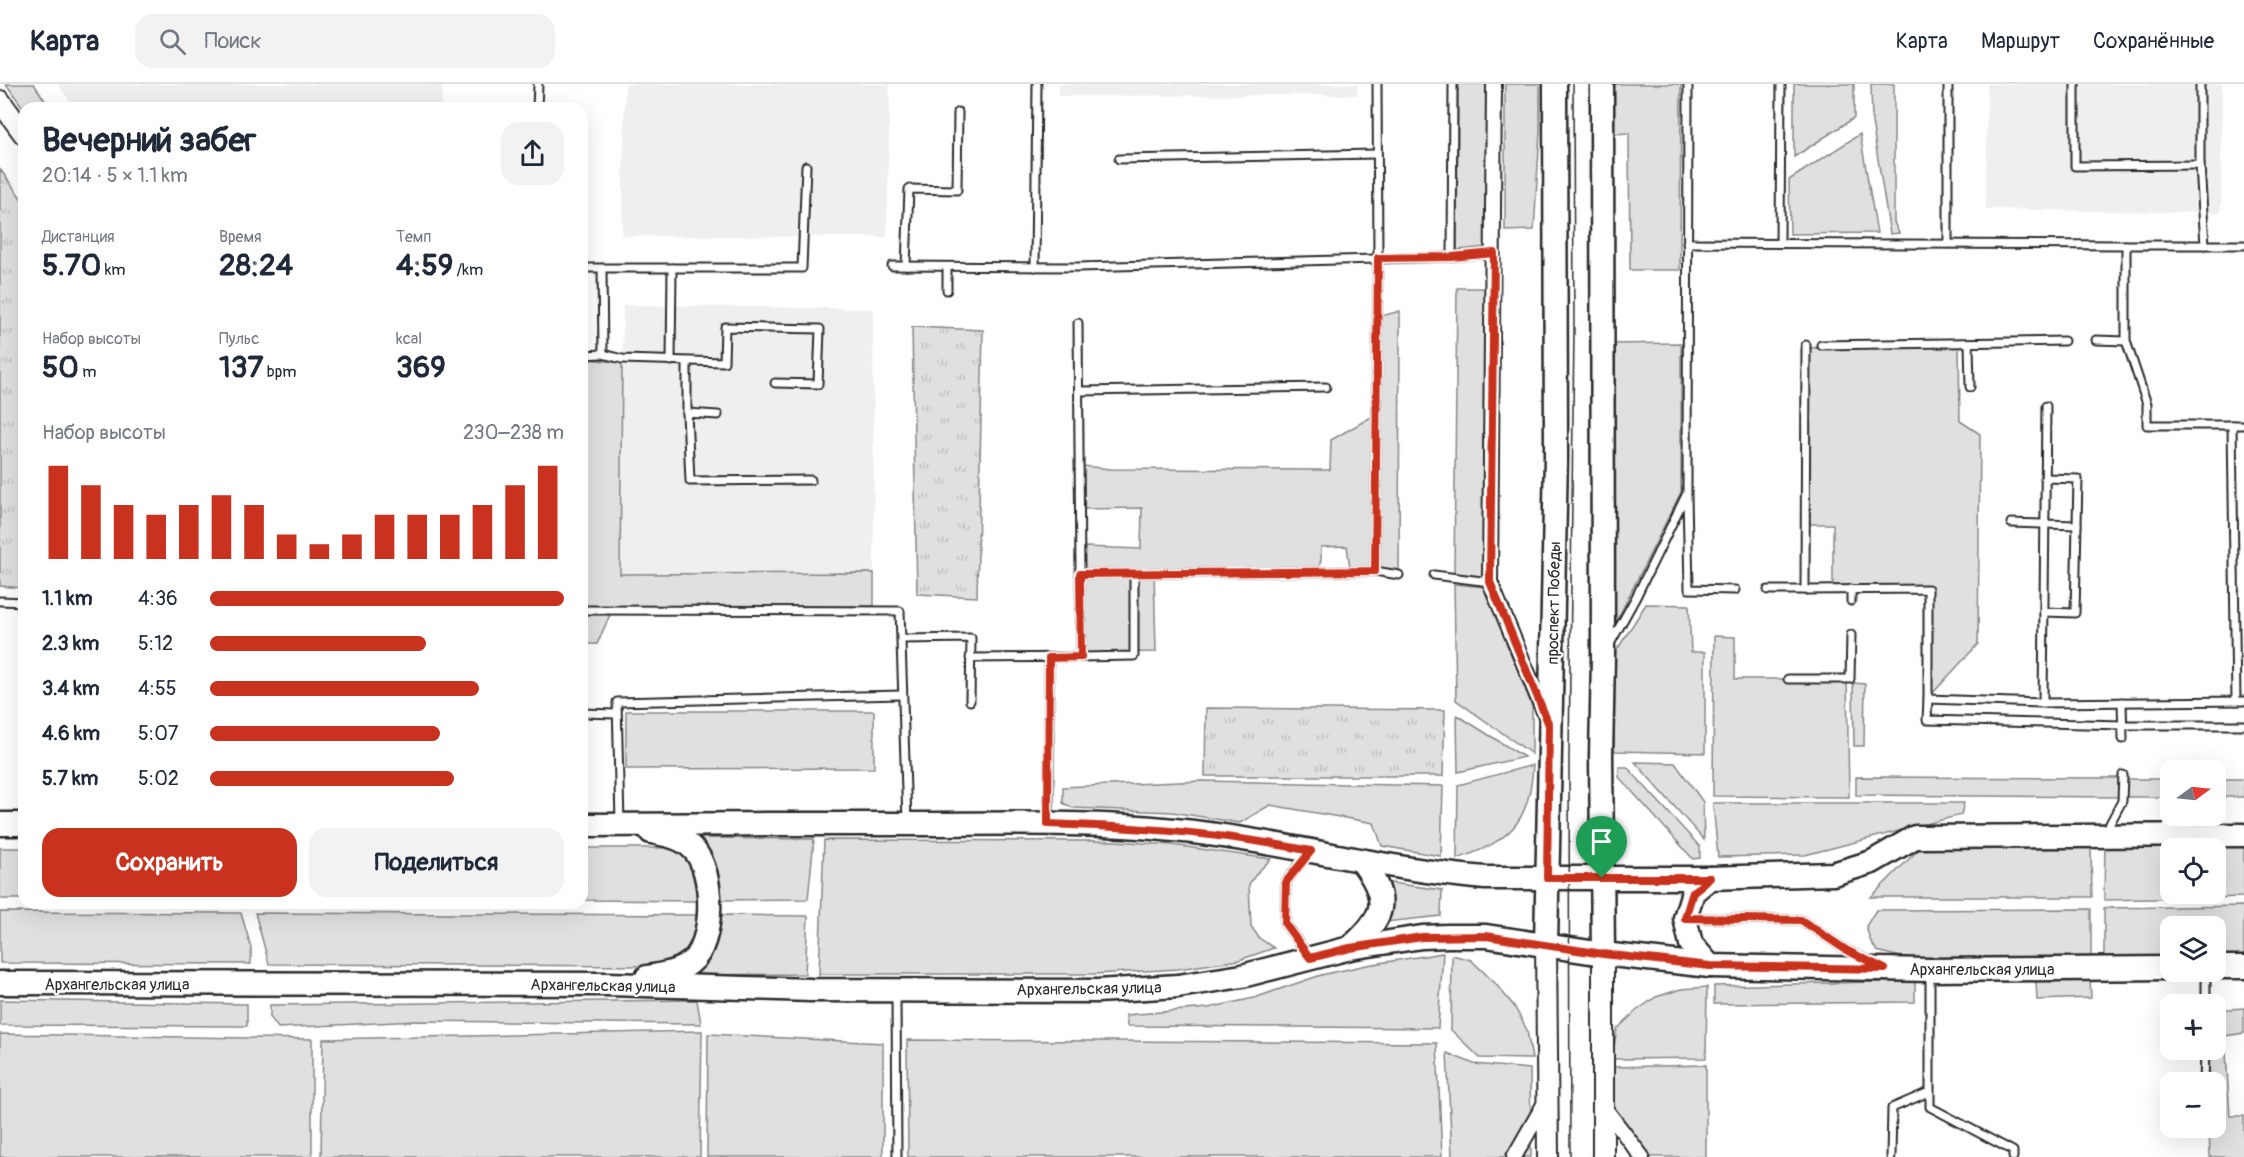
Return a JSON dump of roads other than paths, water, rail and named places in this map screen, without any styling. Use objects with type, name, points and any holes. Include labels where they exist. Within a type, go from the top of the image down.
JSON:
[{"type":"main road","name":"проспект Победы","points":[[1548,1157],[1546,945],[1556,456],[1555,84]]},
{"type":"main road","points":[[1602,84],[1603,1157]]},
{"type":"main road","points":[[0,102],[18,126]]},
{"type":"main road","points":[[0,824],[18,824]]},
{"type":"main road","points":[[608,984],[675,972],[692,962],[703,948],[707,934],[709,884],[705,865],[694,849],[678,838],[620,824]]},
{"type":"main road","points":[[588,825],[1048,824],[1172,830],[1254,840],[1362,862],[1485,878],[1710,878],[1833,874],[1872,862],[1915,837],[2244,835]]},
{"type":"main road","points":[[1350,948],[1373,927],[1379,914],[1378,888],[1362,862]]},
{"type":"main road","points":[[1710,878],[1693,892],[1685,918],[1691,944],[1710,966]]},
{"type":"main road","name":"Архангельская улица","points":[[0,983],[608,984],[896,990],[1097,991],[1178,986],[1242,976],[1350,948],[1422,937],[1448,936],[1486,936],[1603,954],[1710,966],[1930,970],[2160,968]]},
{"type":"main road","points":[[2226,967],[2244,967]]},
{"type":"street","points":[[1494,84],[1490,582],[1549,725]]},
{"type":"street","points":[[1514,1157],[1548,1099]]},
{"type":"street","points":[[1603,1106],[1642,1157]]},
{"type":"lane","points":[[537,102],[538,84]]},
{"type":"lane","points":[[1035,267],[1037,84]]},
{"type":"lane","points":[[1375,571],[1377,84]]},
{"type":"lane","points":[[1452,257],[1453,84]]},
{"type":"lane","points":[[1688,84],[1689,589],[1734,590]]},
{"type":"lane","points":[[1780,243],[1781,84]]},
{"type":"lane","points":[[1948,84],[1948,243]]},
{"type":"lane","points":[[2075,84],[2075,166],[2200,165]]},
{"type":"lane","points":[[2200,84],[2200,165],[2205,245]]},
{"type":"lane","points":[[906,266],[909,189],[957,190],[958,112]]},
{"type":"lane","points":[[1119,159],[1376,154]]},
{"type":"lane","points":[[588,268],[802,267],[806,166]]},
{"type":"lane","points":[[1687,243],[2244,244]]},
{"type":"lane","points":[[2126,245],[2126,341],[2147,404],[2147,425],[2244,424]]},
{"type":"lane","points":[[892,266],[1035,267],[1452,257],[1494,253]]},
{"type":"lane","points":[[947,267],[947,290]]},
{"type":"lane","points":[[671,361],[672,268]]},
{"type":"lane","points":[[602,269],[603,354]]},
{"type":"lane","points":[[1078,323],[1081,657]]},
{"type":"lane","points":[[588,355],[603,354],[622,359],[724,362],[725,327],[820,329],[818,384],[775,383]]},
{"type":"lane","points":[[2096,340],[2126,341]]},
{"type":"lane","points":[[1821,345],[2064,341]]},
{"type":"lane","points":[[1969,343],[1970,387]]},
{"type":"lane","points":[[1805,590],[1806,345]]},
{"type":"lane","points":[[687,362],[690,481],[811,480]]},
{"type":"lane","points":[[1080,391],[1326,387]]},
{"type":"lane","points":[[2043,703],[2046,406]]},
{"type":"lane","points":[[687,413],[718,415]]},
{"type":"lane","points":[[1928,699],[2043,703],[2240,701],[2232,425]]},
{"type":"lane","points":[[2044,612],[2075,613],[2078,479],[2045,478]]},
{"type":"lane","points":[[1603,657],[1688,494]]},
{"type":"lane","points":[[2010,523],[2077,525]]},
{"type":"lane","points":[[1080,574],[1375,571],[1399,575]]},
{"type":"lane","points":[[970,658],[1134,656],[1134,574]]},
{"type":"lane","points":[[1434,575],[1490,582]]},
{"type":"lane","points":[[1851,589],[1851,601]]},
{"type":"lane","points":[[1768,590],[1928,589],[1927,720],[2123,725],[2244,725]]},
{"type":"lane","points":[[0,601],[18,602]]},
{"type":"lane","points":[[588,610],[900,610],[907,824]]},
{"type":"lane","points":[[1788,679],[1850,679],[1851,635]]},
{"type":"lane","points":[[902,639],[970,638],[970,701]]},
{"type":"lane","points":[[1048,824],[1049,658]]},
{"type":"lane","points":[[620,824],[617,702],[901,695]]},
{"type":"lane","points":[[2122,702],[2123,739]]},
{"type":"lane","points":[[588,713],[616,714]]},
{"type":"lane","points":[[2104,835],[2122,801],[2123,775]]},
{"type":"lane","points":[[1310,958],[1285,924],[1286,882],[1311,851]]},
{"type":"lane","points":[[1685,918],[1801,920],[1846,950],[1885,969]]},
{"type":"lane","points":[[1930,970],[1930,1107],[2013,1151],[2013,1157]]},
{"type":"lane","points":[[896,990],[897,1157]]},
{"type":"lane","points":[[1891,1157],[1892,1108],[1929,1092]]},
{"type":"tram line","points":[[1570,1157],[1569,756],[1574,330],[1573,84]]}]
